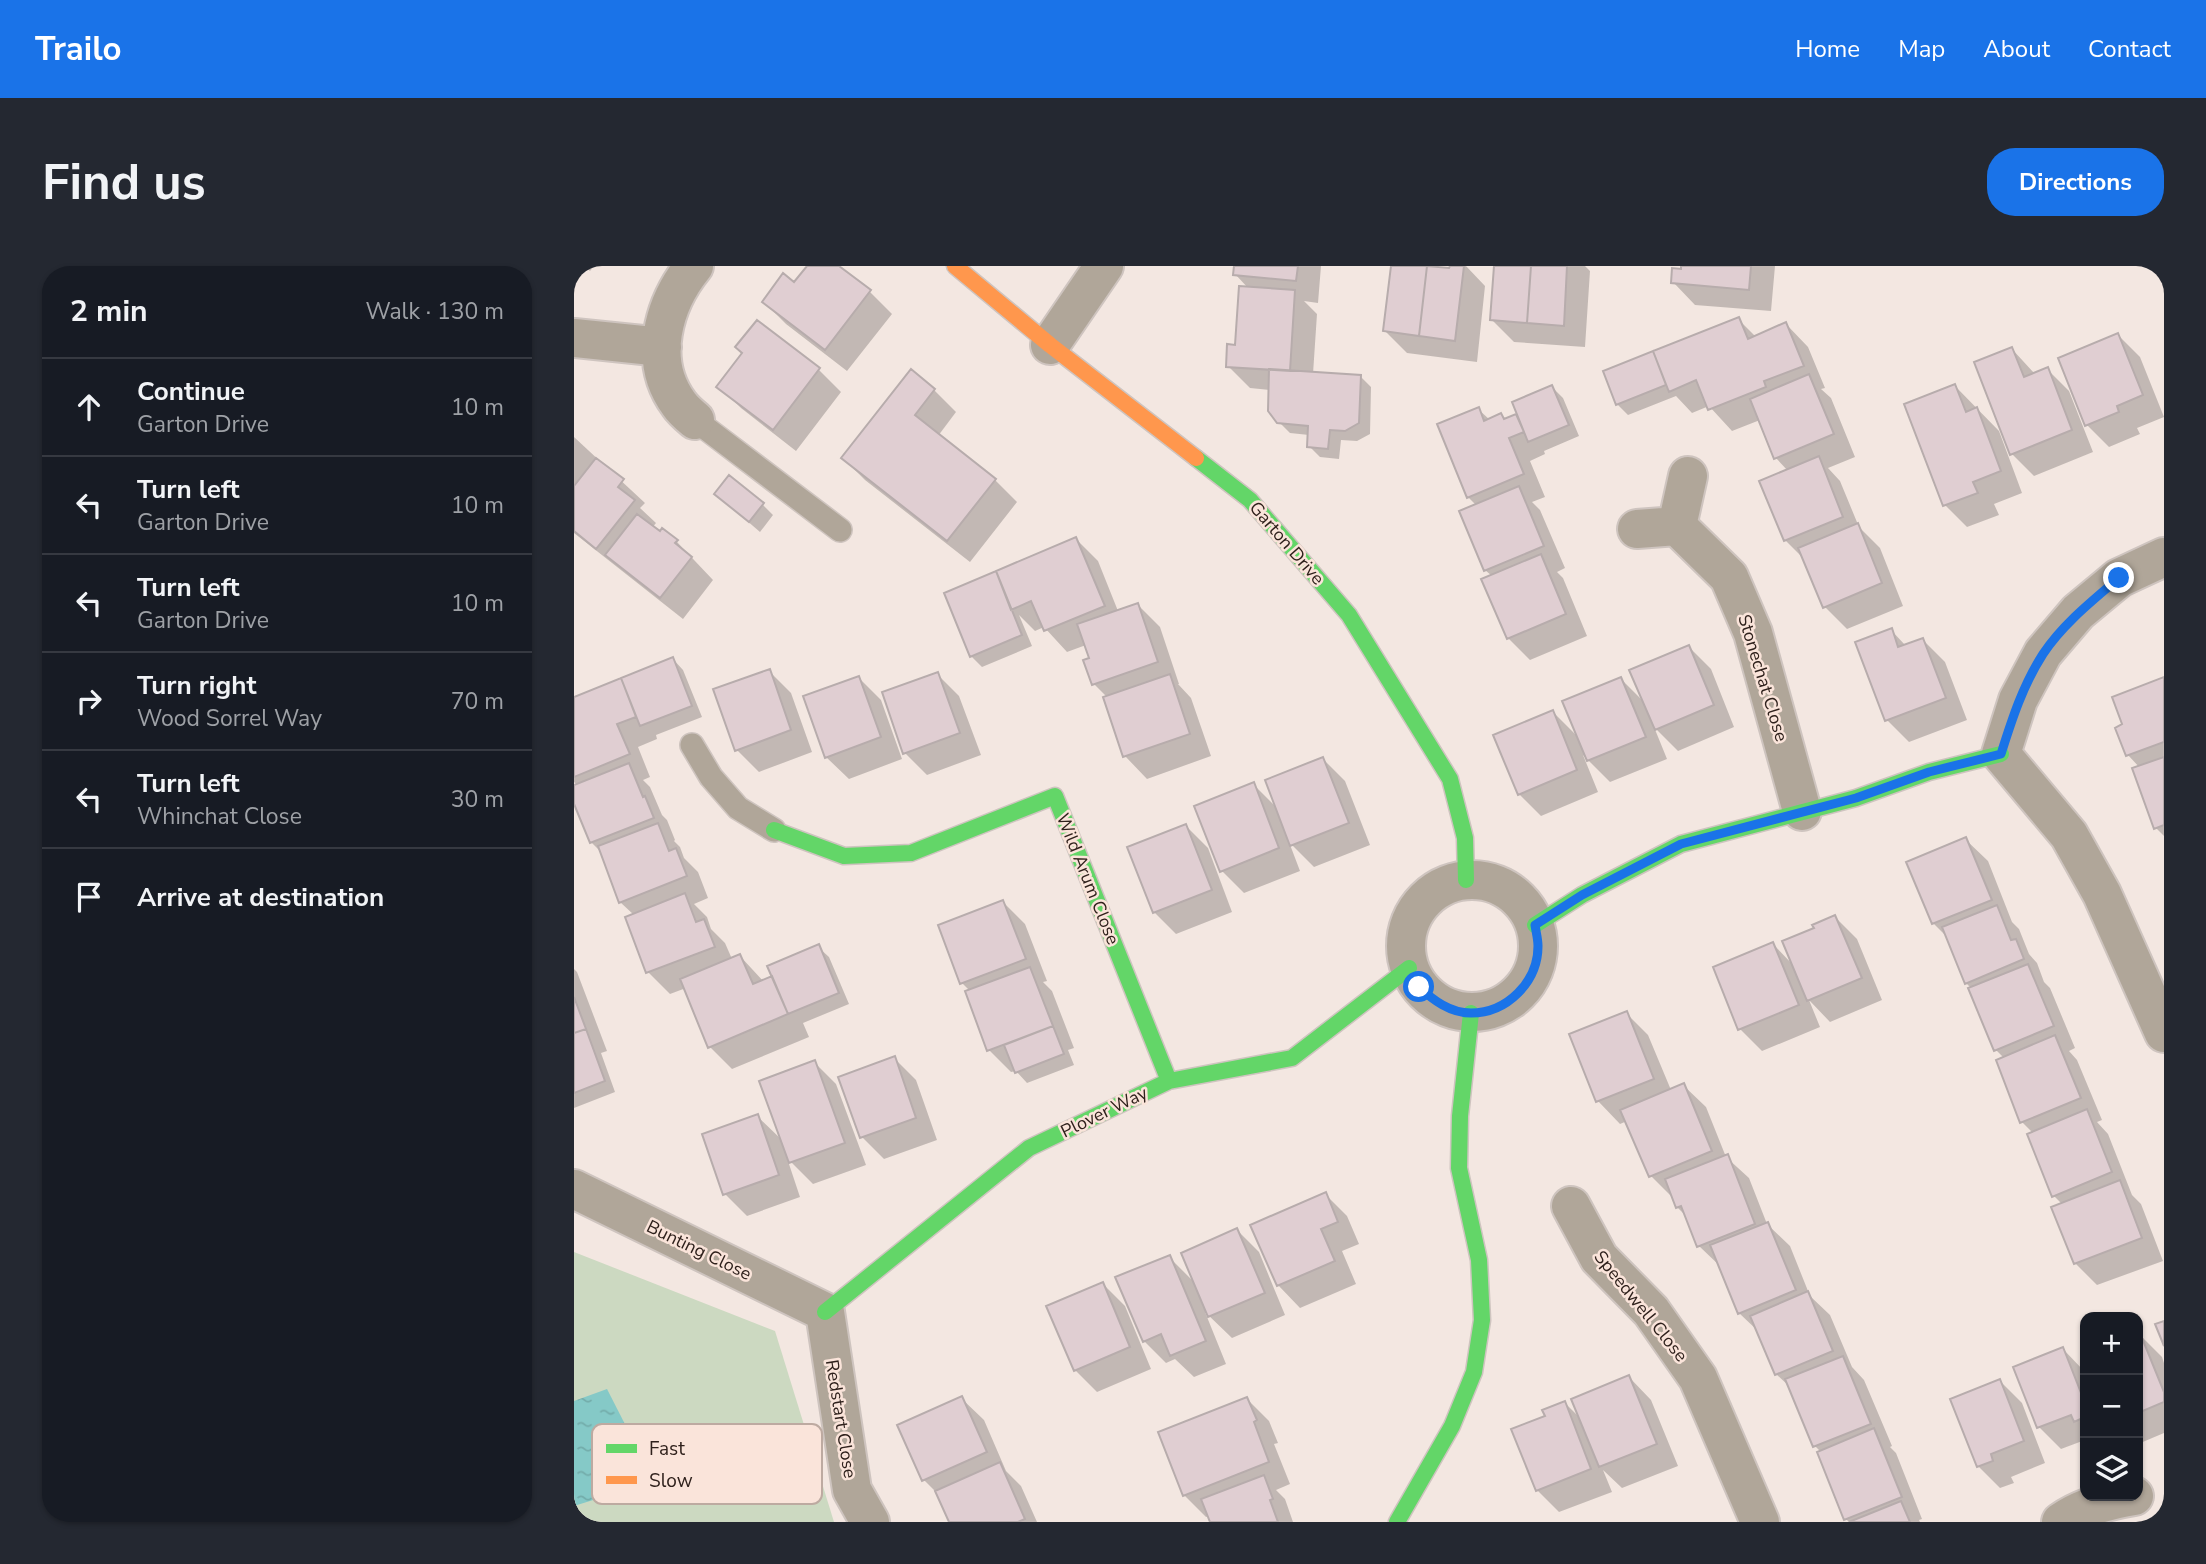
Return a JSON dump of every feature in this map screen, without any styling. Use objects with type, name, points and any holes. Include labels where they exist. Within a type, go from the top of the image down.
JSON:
[{"type":"street","points":[[694,266],[671,302],[663,326],[662,347],[670,389],[680,405],[695,420]]},
{"type":"street","name":"Garton Drive","points":[[955,266],[1050,345],[1250,500],[1349,615],[1450,779],[1465,838],[1466,880]]},
{"type":"street","points":[[1050,345],[1104,266]]},
{"type":"street","points":[[574,338],[662,347]]},
{"type":"street","points":[[1637,529],[1677,526],[1688,476]]},
{"type":"street","name":"Stonechat Close","points":[[1677,526],[1729,577],[1753,632],[1802,811]]},
{"type":"street","points":[[2001,754],[2018,700],[2043,653],[2078,612],[2119,578],[2164,557]]},
{"type":"street","points":[[1535,925],[1582,895],[1681,844],[1856,798],[1929,772],[2001,754]]},
{"type":"street","points":[[2001,754],[2069,835],[2102,894],[2164,1033]]},
{"type":"street","name":"Wild Arum Close","points":[[774,830],[844,856],[911,853],[1055,796],[1169,1081]]},
{"type":"street","points":[[1466,880],[1488,882],[1508,891],[1524,906],[1535,925],[1538,946],[1535,966],[1526,985],[1511,1000],[1493,1009],[1471,1013],[1452,1010],[1434,1001],[1419,987],[1409,968],[1405,949],[1408,929],[1416,910],[1429,895],[1447,885],[1466,880]]},
{"type":"street","name":"Plover Way","points":[[825,1312],[1029,1148],[1169,1081],[1292,1058],[1409,968]]},
{"type":"street","points":[[1397,1522],[1452,1426],[1474,1371],[1482,1320],[1479,1260],[1459,1168],[1460,1116],[1471,1013]]},
{"type":"street","name":"Bunting Close","points":[[574,1189],[825,1312]]},
{"type":"street","name":"Speedwell Close","points":[[1572,1206],[1599,1258],[1651,1311],[1698,1378],[1760,1522]]},
{"type":"street","name":"Redstart Close","points":[[825,1312],[852,1490],[870,1522]]},
{"type":"street","points":[[2143,1494],[2164,1491]]},
{"type":"street","points":[[2061,1522],[2073,1513],[2111,1501]]},
{"type":"lane","points":[[695,420],[840,530]]},
{"type":"lane","points":[[692,745],[711,777],[738,808],[774,830]]},
{"type":"green space","points":[[574,1252],[775,1331],[804,1424],[592,1424],[592,1504],[822,1504],[822,1483],[834,1522],[574,1522]]},
{"type":"water","points":[[607,1389],[625,1424],[592,1424],[592,1500],[574,1506],[574,1401]]},
{"type":"building","points":[[807,266],[839,266],[871,290],[825,350],[762,302],[783,273],[794,282]]},
{"type":"building","points":[[1234,266],[1298,266],[1296,281],[1233,275]]},
{"type":"building","points":[[1391,266],[1427,266],[1419,336],[1383,331]]},
{"type":"building","points":[[1427,266],[1464,266],[1455,341],[1419,336]]},
{"type":"building","points":[[1494,266],[1531,266],[1527,323],[1490,320]]},
{"type":"building","points":[[1531,266],[1567,266],[1564,326],[1527,323]]},
{"type":"building","points":[[1681,266],[1751,266],[1749,290],[1671,283],[1672,268],[1681,269]]},
{"type":"building","points":[[1239,286],[1295,290],[1290,371],[1226,367],[1227,344],[1235,345]]},
{"type":"building","points":[[1739,317],[1748,339],[1786,322],[1804,366],[1764,381],[1766,387],[1708,410],[1696,380],[1669,392],[1653,351]]},
{"type":"building","points":[[757,320],[820,368],[773,430],[716,387],[742,353],[735,347]]},
{"type":"building","points":[[2118,333],[2143,395],[2117,406],[2119,412],[2085,426],[2058,358]]},
{"type":"building","points":[[2012,347],[2024,377],[2048,367],[2072,430],[2010,455],[1974,362]]},
{"type":"building","points":[[1653,351],[1666,385],[1616,405],[1603,371]]},
{"type":"building","points":[[911,369],[935,389],[915,415],[996,479],[947,541],[841,458]]},
{"type":"building","points":[[1269,369],[1361,375],[1359,423],[1345,431],[1330,430],[1328,449],[1307,447],[1308,426],[1277,423],[1268,411]]},
{"type":"building","points":[[1809,374],[1834,434],[1774,459],[1750,399]]},
{"type":"building","points":[[1955,384],[1966,412],[1977,407],[2001,471],[1973,482],[1978,493],[1943,506],[1904,404]]},
{"type":"building","points":[[1552,385],[1569,425],[1528,442],[1512,402]]},
{"type":"building","points":[[1479,407],[1484,421],[1501,413],[1504,419],[1516,414],[1524,432],[1509,438],[1524,474],[1467,498],[1437,424]]},
{"type":"building","points":[[1819,456],[1843,517],[1784,541],[1759,481]]},
{"type":"building","points":[[596,458],[624,479],[618,487],[635,500],[596,549],[574,531],[574,486]]},
{"type":"building","points":[[729,475],[764,503],[749,522],[714,494]]},
{"type":"building","points":[[1519,486],[1544,546],[1484,571],[1459,511]]},
{"type":"building","points":[[637,514],[678,540],[675,543],[692,557],[660,598],[605,555]]},
{"type":"building","points":[[1858,523],[1882,583],[1823,608],[1798,548]]},
{"type":"building","points":[[1076,537],[1105,606],[1044,631],[1031,601],[1011,610],[996,571]]},
{"type":"building","points":[[1541,554],[1566,614],[1507,639],[1481,579]]},
{"type":"building","points":[[996,571],[1022,635],[970,657],[944,593]]},
{"type":"building","points":[[1138,603],[1158,662],[1092,685],[1083,660],[1089,658],[1077,624]]},
{"type":"building","points":[[1892,628],[1898,647],[1923,638],[1946,698],[1885,721],[1855,642]]},
{"type":"building","points":[[1689,645],[1714,705],[1655,730],[1629,670]]},
{"type":"building","points":[[673,657],[692,706],[640,726],[621,678]]},
{"type":"building","points":[[770,669],[791,730],[735,751],[713,689]]},
{"type":"building","points":[[938,672],[960,733],[903,754],[882,692]]},
{"type":"building","points":[[1170,674],[1190,734],[1123,757],[1103,697]]},
{"type":"building","points":[[859,676],[881,737],[825,758],[803,696]]},
{"type":"building","points":[[1621,677],[1646,737],[1587,761],[1562,701]]},
{"type":"building","points":[[2164,677],[2164,742],[2126,756],[2115,728],[2122,724],[2112,697]]},
{"type":"building","points":[[621,678],[636,717],[617,724],[630,754],[574,777],[574,697]]},
{"type":"building","points":[[1553,710],[1577,770],[1518,795],[1493,735]]},
{"type":"building","points":[[1323,757],[1349,823],[1290,846],[1265,780]]},
{"type":"building","points":[[2164,757],[2164,825],[2154,829],[2132,768]]},
{"type":"building","points":[[629,763],[654,818],[590,843],[574,804],[574,785]]},
{"type":"building","points":[[1254,782],[1279,848],[1220,872],[1194,806]]},
{"type":"building","points":[[658,823],[669,851],[676,848],[687,876],[619,903],[598,846]]},
{"type":"building","points":[[1186,824],[1212,890],[1153,913],[1127,847]]},
{"type":"building","points":[[1966,837],[1992,900],[1932,924],[1906,862]]},
{"type":"building","points":[[685,893],[696,922],[704,919],[715,947],[646,973],[625,917]]},
{"type":"building","points":[[1003,900],[1026,959],[960,984],[938,925]]},
{"type":"building","points":[[1997,905],[2011,940],[2016,939],[2024,959],[1965,984],[1942,927]]},
{"type":"building","points":[[1835,915],[1862,978],[1807,1001],[1782,941],[1814,928],[1812,925]]},
{"type":"building","points":[[1773,942],[1799,1005],[1738,1030],[1713,967]]},
{"type":"building","points":[[819,944],[839,993],[788,1014],[767,966]]},
{"type":"building","points":[[740,954],[753,984],[772,976],[788,1014],[708,1048],[680,979]]},
{"type":"building","points":[[2028,964],[2054,1026],[1994,1051],[1968,988]]},
{"type":"building","points":[[1030,967],[1053,1026],[987,1051],[965,991]]},
{"type":"building","points":[[574,997],[586,1029],[574,1033]]},
{"type":"building","points":[[1627,1011],[1654,1079],[1596,1102],[1569,1034]]},
{"type":"building","points":[[1053,1026],[1064,1054],[1015,1073],[1004,1045]]},
{"type":"building","points":[[586,1029],[605,1081],[574,1093],[574,1033]]},
{"type":"building","points":[[2055,1035],[2081,1098],[2020,1123],[1996,1060]]},
{"type":"building","points":[[895,1056],[916,1118],[860,1138],[838,1077]]},
{"type":"building","points":[[815,1060],[845,1143],[789,1163],[759,1081]]},
{"type":"building","points":[[1684,1083],[1712,1151],[1649,1177],[1620,1110]]},
{"type":"building","points":[[2087,1109],[2112,1172],[2052,1197],[2027,1134]]},
{"type":"building","points":[[758,1114],[779,1175],[723,1195],[702,1134]]},
{"type":"building","points":[[1728,1154],[1755,1224],[1697,1247],[1681,1206],[1676,1208],[1665,1179]]},
{"type":"building","points":[[2120,1180],[2142,1238],[2074,1264],[2051,1207]]},
{"type":"building","points":[[1326,1192],[1338,1222],[1321,1229],[1335,1261],[1277,1286],[1250,1225]]},
{"type":"building","points":[[1768,1222],[1796,1290],[1738,1314],[1710,1245]]},
{"type":"building","points":[[1237,1228],[1265,1293],[1208,1317],[1181,1253]]},
{"type":"building","points":[[1170,1255],[1206,1341],[1170,1356],[1161,1334],[1143,1342],[1115,1277]]},
{"type":"building","points":[[1103,1282],[1130,1347],[1074,1371],[1046,1306]]},
{"type":"building","points":[[1808,1291],[1833,1351],[1775,1375],[1750,1316]]},
{"type":"building","points":[[2164,1321],[2164,1346],[2155,1324]]},
{"type":"building","points":[[2143,1340],[2164,1392],[2164,1402],[2143,1411]]},
{"type":"building","points":[[2063,1347],[2080,1390],[2080,1419],[2074,1422],[2071,1415],[2037,1428],[2013,1367]]},
{"type":"building","points":[[1843,1356],[1871,1424],[1813,1447],[1785,1379]]},
{"type":"building","points":[[1629,1375],[1657,1444],[1599,1467],[1571,1399]]},
{"type":"building","points":[[2000,1379],[2024,1441],[1991,1454],[1993,1461],[1977,1467],[1950,1399]]},
{"type":"building","points":[[962,1396],[987,1452],[922,1481],[897,1425]]},
{"type":"building","points":[[1247,1397],[1269,1462],[1183,1496],[1158,1432]]},
{"type":"building","points":[[1565,1401],[1591,1469],[1536,1491],[1511,1429],[1545,1416],[1542,1410]]},
{"type":"building","points":[[1874,1428],[1902,1497],[1844,1520],[1817,1452]]},
{"type":"building","points":[[1000,1462],[1025,1519],[1018,1522],[949,1522],[935,1491]]},
{"type":"building","points":[[1264,1475],[1278,1522],[1210,1522],[1201,1499]]},
{"type":"building","points":[[1901,1501],[1910,1522],[1849,1522]]},
{"type":"traffic: fast","points":[[1196,458],[1250,500],[1349,615],[1450,779],[1465,838],[1466,880]]},
{"type":"traffic: fast","points":[[1535,925],[1582,895],[1681,844],[1856,798],[1929,772],[2001,754]]},
{"type":"traffic: fast","points":[[774,830],[844,856],[911,853],[1055,796],[1169,1081]]},
{"type":"traffic: fast","points":[[825,1312],[1029,1148],[1169,1081],[1292,1058],[1409,968]]},
{"type":"traffic: fast","points":[[1397,1522],[1452,1426],[1474,1372],[1482,1320],[1479,1260],[1459,1168],[1460,1116],[1471,1013]]},
{"type":"traffic: slow","points":[[955,266],[1050,345],[1196,458]]},
{"type":"route","points":[[1419,987],[1434,1001],[1452,1010],[1471,1013],[1493,1009],[1511,1000],[1526,985],[1535,966],[1538,946],[1535,925],[1582,895],[1681,844],[1856,798],[1929,772],[2001,754],[2018,700],[2043,653],[2078,612],[2119,578]]}]
